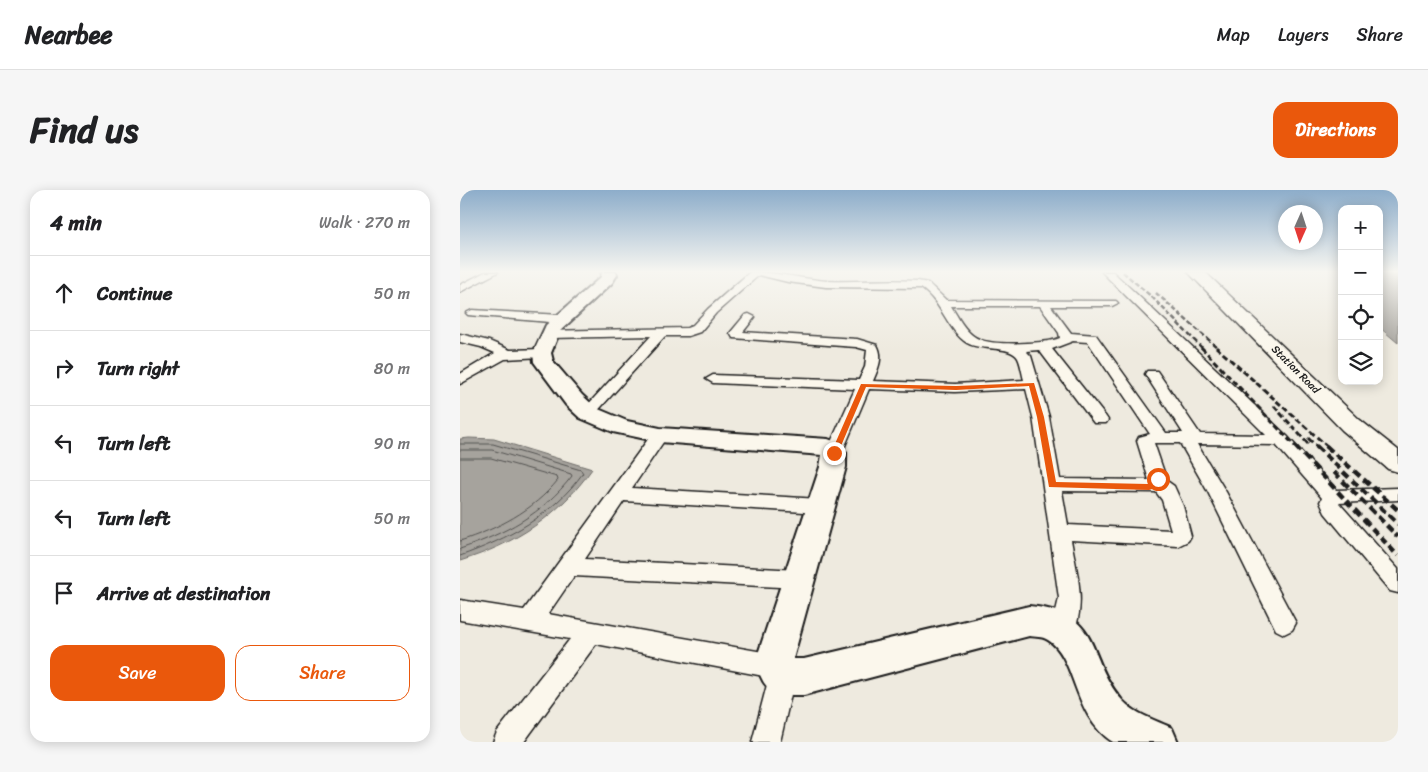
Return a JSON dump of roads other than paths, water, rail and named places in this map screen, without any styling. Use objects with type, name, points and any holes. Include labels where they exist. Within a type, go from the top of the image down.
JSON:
[{"type":"main road","points":[[589,298],[551,335],[544,362],[574,400],[588,414],[621,427],[660,435],[828,447],[834,453],[833,466],[798,579],[778,672],[804,677],[1029,621],[1043,620],[1064,629],[1073,640],[1092,686],[1108,713],[1130,730],[1158,742]]},
{"type":"main road","name":"Station Road","points":[[1222,298],[1352,425],[1376,447],[1398,463]]},
{"type":"street","points":[[472,313],[551,335],[688,332],[696,329],[712,311],[728,298]]},
{"type":"street","points":[[939,298],[961,329],[973,342],[1017,348],[1065,342],[1067,337]]},
{"type":"street","points":[[1135,298],[1281,440],[1332,498]]},
{"type":"street","points":[[944,303],[1112,303]]},
{"type":"street","points":[[1043,303],[1067,337]]},
{"type":"street","points":[[749,317],[736,332],[737,336],[857,343],[872,348],[874,352],[872,367],[834,453]]},
{"type":"street","points":[[588,414],[660,333]]},
{"type":"street","points":[[460,380],[494,358],[508,354],[551,335]]},
{"type":"street","points":[[1067,337],[1092,338],[1161,438]]},
{"type":"street","points":[[460,338],[486,344],[508,354]]},
{"type":"street","points":[[1043,346],[1100,420]]},
{"type":"street","points":[[1017,348],[1024,356],[1041,417],[1070,598],[1064,629]]},
{"type":"street","points":[[1152,374],[1190,439],[1284,623]]},
{"type":"street","points":[[713,379],[956,388],[1032,384]]},
{"type":"street","points":[[530,621],[660,435]]},
{"type":"street","points":[[1157,484],[1158,479],[1145,441],[1152,438],[1281,440]]},
{"type":"street","points":[[1052,485],[1149,487],[1157,484],[1167,489],[1183,530],[1178,538],[1059,532]]},
{"type":"street","points":[[618,494],[820,506]]},
{"type":"street","points":[[1398,494],[1341,495],[1332,498],[1329,502],[1332,508],[1398,584]]},
{"type":"street","points":[[568,567],[798,579]]},
{"type":"street","points":[[460,610],[530,621],[778,672],[766,742]]},
{"type":"street","points":[[507,742],[590,633]]},
{"type":"water","points":[[1383,298],[1398,298],[1398,343],[1383,330]]},
{"type":"water","points":[[460,439],[494,439],[592,469],[565,501],[534,526],[499,546],[460,561]]},
{"type":"railway","points":[[1153,298],[1202,348]]},
{"type":"railway","points":[[1161,298],[1218,348]]},
{"type":"railway","points":[[1201,347],[1296,447]]},
{"type":"railway","points":[[1216,347],[1328,447]]},
{"type":"railway","points":[[1274,406],[1309,445]]},
{"type":"railway","points":[[1308,438],[1316,446]]},
{"type":"railway","points":[[1295,446],[1398,556]]},
{"type":"railway","points":[[1316,446],[1398,524]]},
{"type":"railway","points":[[1326,446],[1398,510]]},
{"type":"railway","points":[[1334,472],[1398,537]]}]
